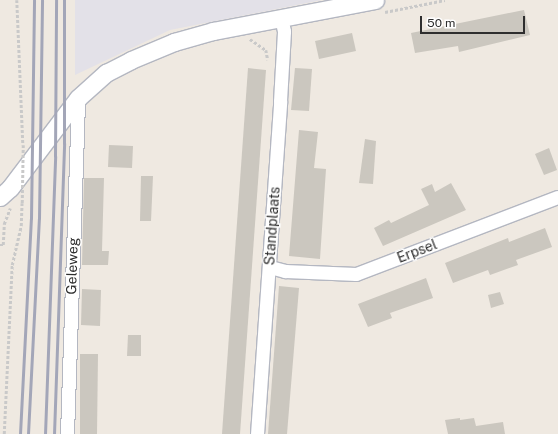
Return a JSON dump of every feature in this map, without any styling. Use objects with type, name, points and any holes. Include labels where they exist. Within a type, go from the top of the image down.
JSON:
[{"type":"street","points":[[0,197],[10,188],[47,136],[78,98],[106,73],[166,45],[213,31],[375,0]]},
{"type":"street","name":"Standplaats","points":[[257,434],[270,267],[284,31],[281,18]]},
{"type":"street","name":"Geleweg","points":[[66,434],[78,98]]},
{"type":"street","name":"Erpsel","points":[[270,267],[285,271],[356,274],[558,197]]},
{"type":"path","points":[[4,434],[12,265],[21,226],[22,203],[23,145],[17,0]]},
{"type":"path","points":[[248,38],[255,37]]},
{"type":"shaded area","points":[[75,0],[322,0],[170,30],[75,75]]},
{"type":"building","points":[[524,10],[530,35],[459,52],[458,46],[415,53],[411,33]]},
{"type":"building","points":[[352,33],[356,51],[319,59],[315,41]]},
{"type":"building","points":[[248,68],[266,70],[240,434],[222,434]]},
{"type":"building","points":[[295,68],[312,69],[309,111],[291,110]]},
{"type":"building","points":[[299,130],[318,132],[314,168],[326,169],[320,259],[289,256]]},
{"type":"building","points":[[365,139],[376,141],[373,184],[359,183]]},
{"type":"building","points":[[109,145],[133,146],[132,168],[108,167]]},
{"type":"building","points":[[549,148],[557,170],[544,175],[535,154]]},
{"type":"building","points":[[141,176],[153,176],[151,221],[140,221]]},
{"type":"building","points":[[84,178],[104,178],[102,251],[109,251],[108,265],[82,265]]},
{"type":"building","points":[[451,183],[466,210],[383,246],[374,228],[389,220],[391,223],[429,205],[421,189],[432,184],[435,192]]},
{"type":"building","points":[[545,228],[552,247],[516,260],[518,265],[490,275],[488,270],[453,283],[445,263],[508,238],[509,242]]},
{"type":"building","points":[[426,278],[433,298],[390,313],[392,318],[368,327],[358,304]]},
{"type":"building","points":[[279,286],[299,288],[287,434],[268,434]]},
{"type":"building","points":[[82,289],[101,290],[100,326],[81,325]]},
{"type":"building","points":[[500,292],[504,304],[491,308],[488,295]]},
{"type":"building","points":[[128,335],[141,335],[141,356],[127,356]]},
{"type":"building","points":[[80,354],[98,354],[97,434],[80,434]]},
{"type":"building","points":[[460,418],[460,420],[474,418],[476,426],[503,422],[505,434],[448,434],[445,420]]},
{"type":"railway","points":[[20,434],[31,218],[34,0]]},
{"type":"railway","points":[[28,434],[39,218],[42,0]]},
{"type":"railway","points":[[45,434],[55,156],[56,0]]},
{"type":"railway","points":[[54,434],[64,143],[64,0]]}]
